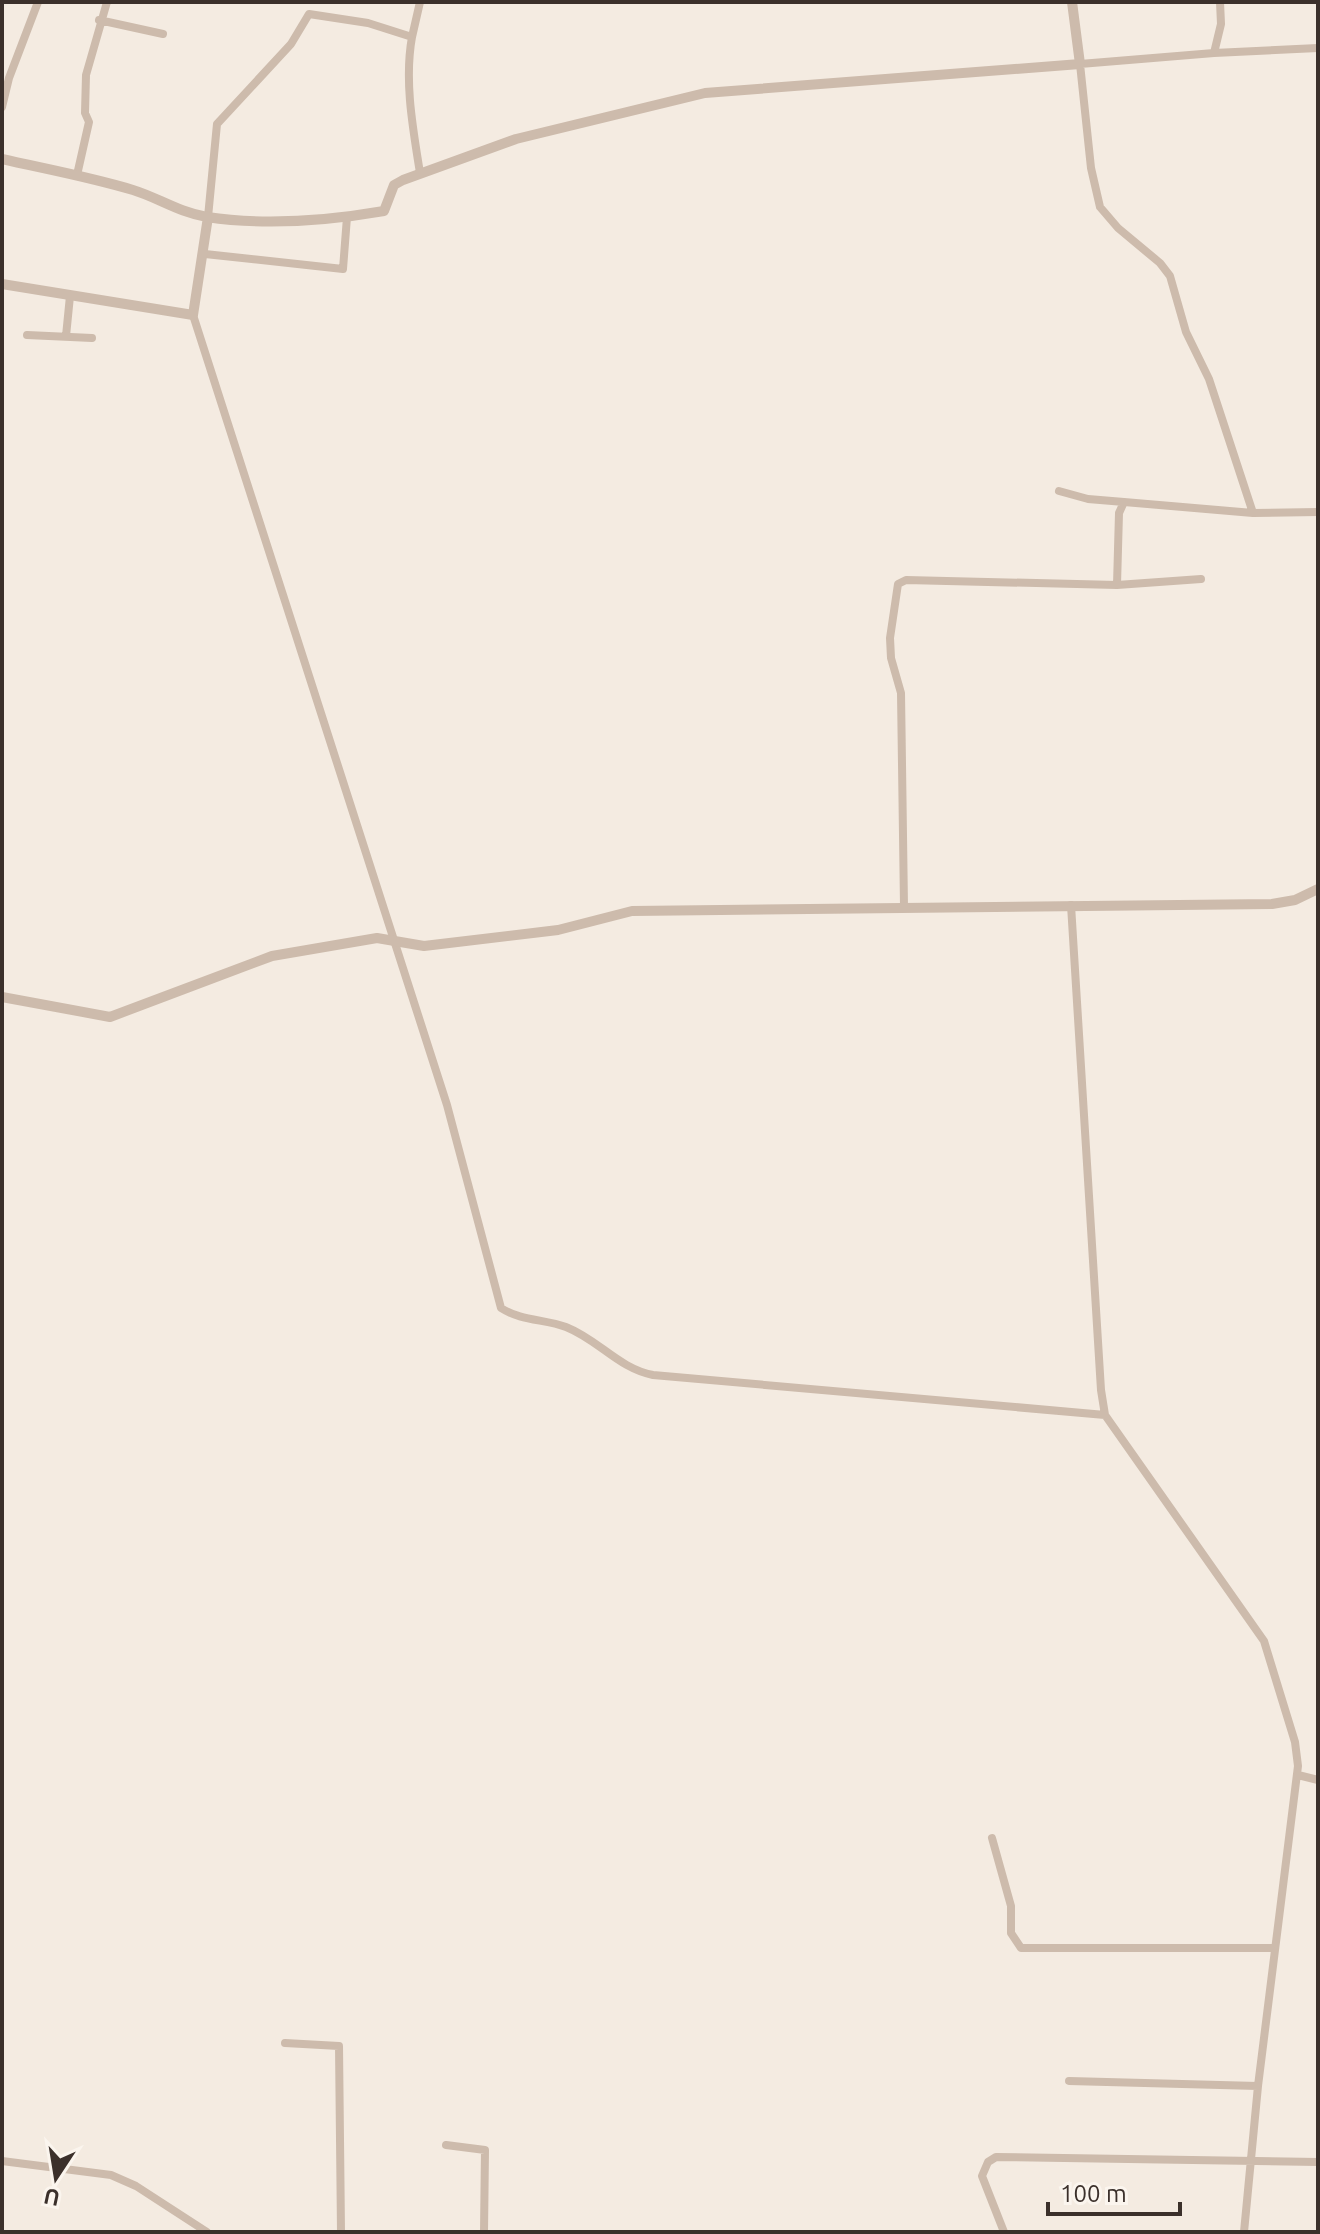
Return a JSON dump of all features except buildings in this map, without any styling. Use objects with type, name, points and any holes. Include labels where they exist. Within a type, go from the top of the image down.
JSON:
[{"type":"street","points":[[2,107],[9,78],[38,2]]},
{"type":"street","points":[[77,175],[89,122],[83,88],[99,20],[107,2]]},
{"type":"street","points":[[310,2],[309,14],[291,44],[217,124],[205,254],[193,315],[451,1118],[501,1308],[511,1315],[573,1330],[615,1360],[653,1375],[1105,1415]]},
{"type":"street","points":[[420,2],[409,59],[411,121],[420,173]]},
{"type":"street","points":[[1072,2],[1091,168],[1100,207],[1170,276],[1186,332],[1209,379],[1253,513]]},
{"type":"street","points":[[1214,53],[1221,24],[1220,2]]},
{"type":"street","points":[[309,14],[368,23],[412,37]]},
{"type":"street","points":[[99,20],[163,34]]},
{"type":"street","points":[[2,159],[134,190],[162,205],[208,217],[270,222],[347,217],[384,211],[394,185],[516,139],[705,93],[1214,53],[1318,48]]},
{"type":"street","points":[[205,254],[343,269],[347,217]]},
{"type":"street","points":[[2,284],[193,315]]},
{"type":"street","points":[[66,336],[70,296]]},
{"type":"street","points":[[27,335],[92,338]]},
{"type":"street","points":[[1059,491],[1088,499],[1253,513],[1318,512]]},
{"type":"street","points":[[1117,585],[1119,513],[1124,502]]},
{"type":"street","points":[[904,906],[901,693],[891,658],[890,638],[898,584],[906,580],[1117,585],[1201,579]]},
{"type":"street","points":[[2,997],[110,1017],[272,956],[365,940],[424,946],[558,930],[632,911],[1272,904],[1295,900],[1318,889]]},
{"type":"street","points":[[1071,905],[1105,1415],[1264,1641],[1295,1742],[1298,1775],[1258,2086],[1244,2232]]},
{"type":"street","points":[[1298,1775],[1318,1780]]},
{"type":"street","points":[[992,1838],[1011,1906],[1011,1933],[1021,1948],[1275,1948]]},
{"type":"street","points":[[285,2043],[339,2046],[341,2232]]},
{"type":"street","points":[[1069,2081],[1258,2086]]},
{"type":"street","points":[[446,2145],[485,2150],[484,2232]]},
{"type":"street","points":[[1004,2232],[982,2176],[990,2159],[1007,2156],[1318,2162]]},
{"type":"street","points":[[2,2161],[111,2175],[136,2186],[207,2232]]}]
